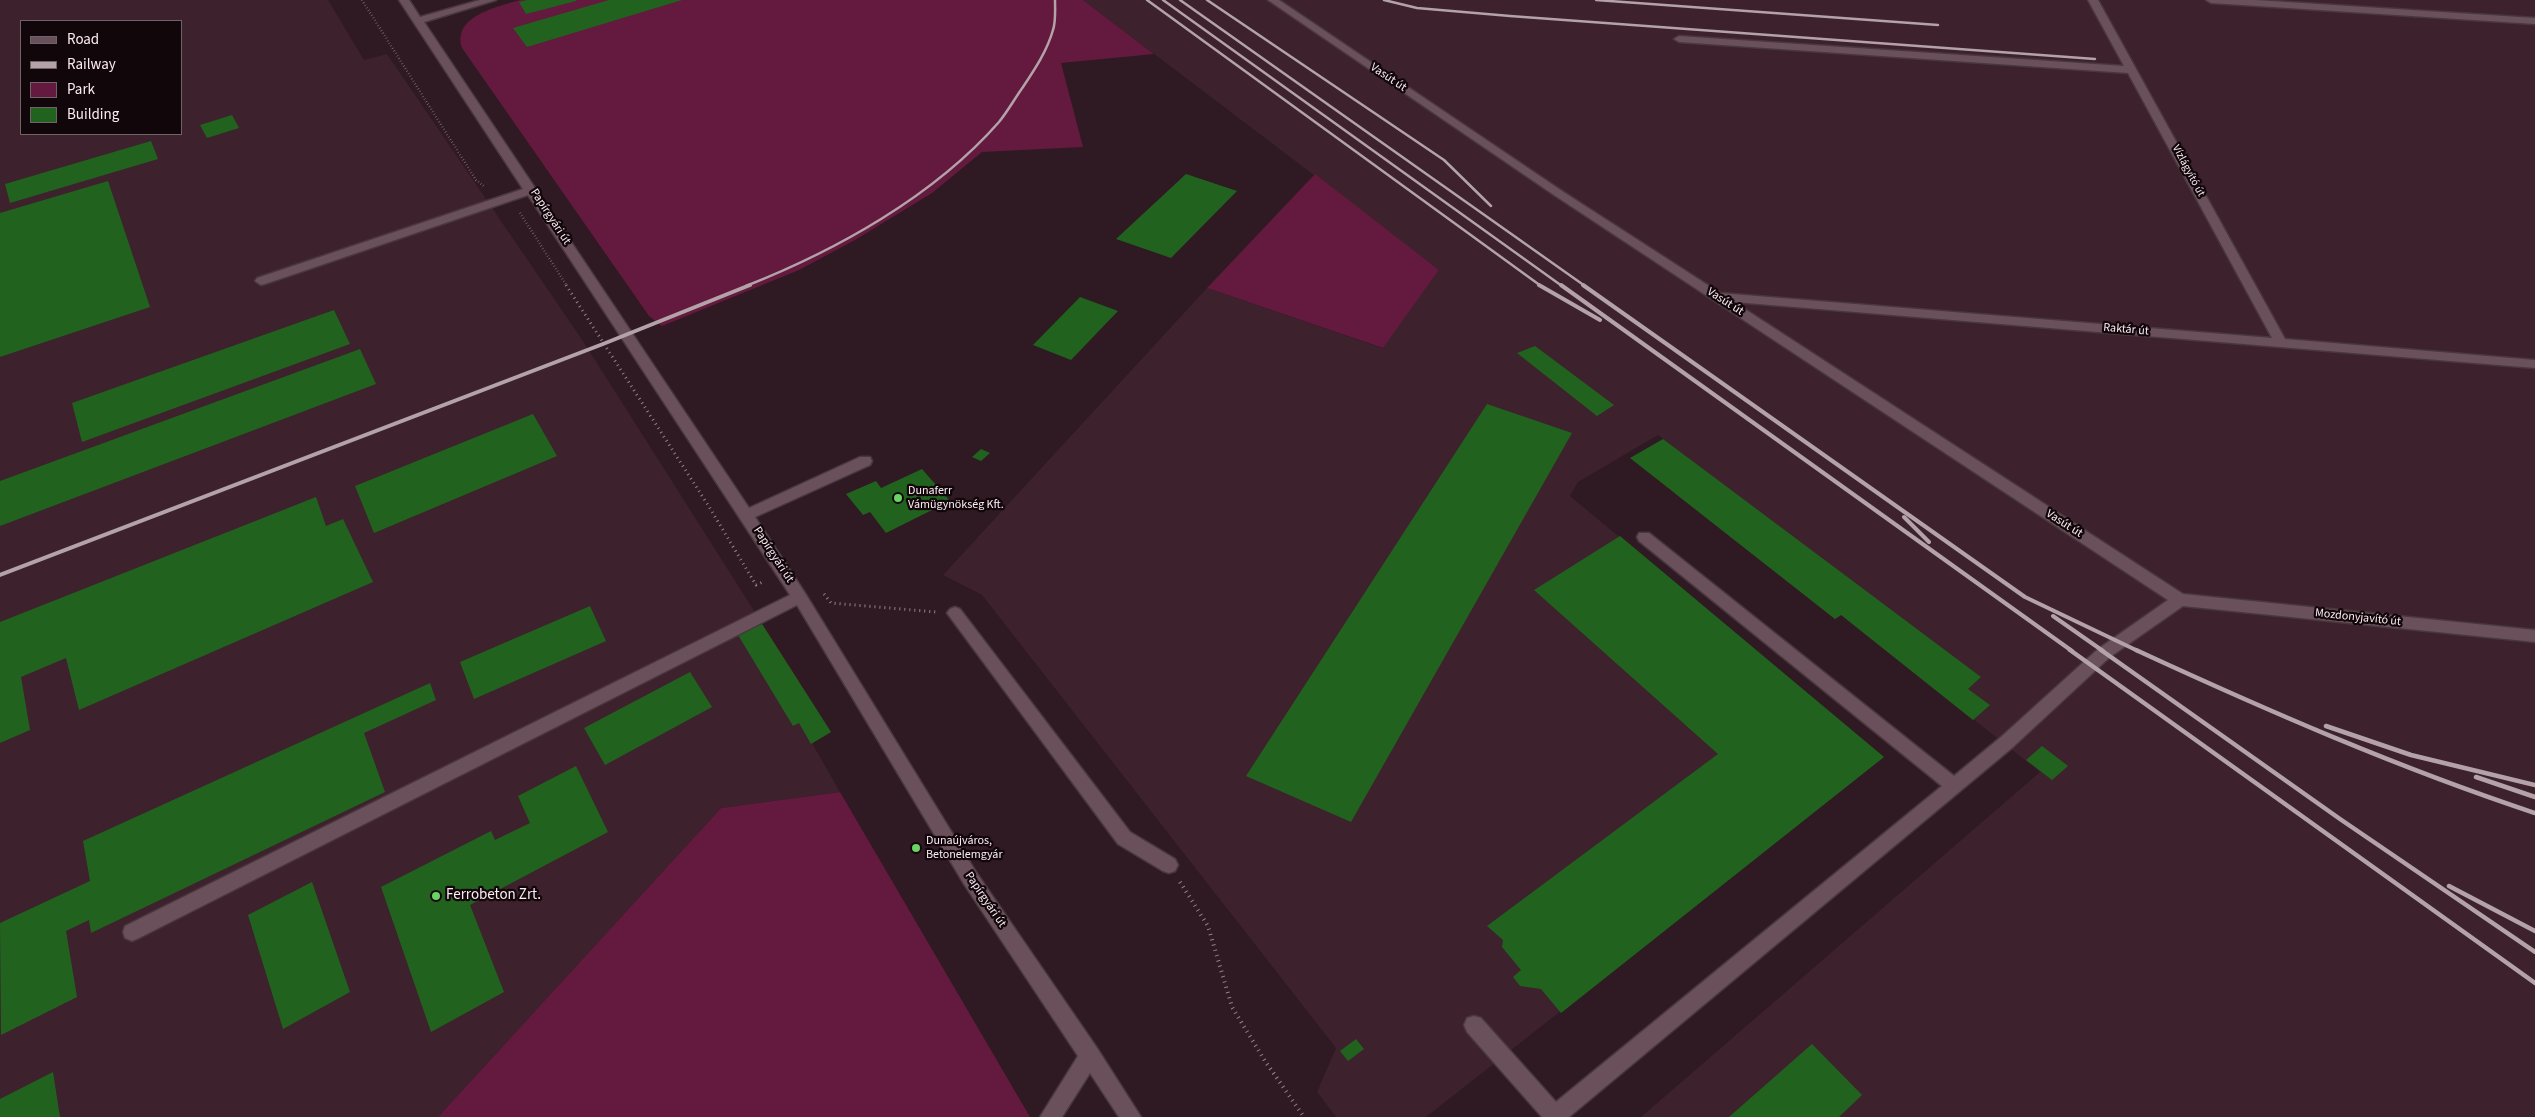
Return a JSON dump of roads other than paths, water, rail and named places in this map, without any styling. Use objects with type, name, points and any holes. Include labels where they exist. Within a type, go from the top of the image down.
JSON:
[{"type":"street","name":"Papírgyári út","points":[[404,0],[800,596],[965,870],[1131,1117]]},
{"type":"street","points":[[418,22],[490,0]]},
{"type":"street","name":"Vasút út","points":[[1273,0],[1717,297],[2180,600]]},
{"type":"street","name":"Vízlágyító út","points":[[2093,0],[2281,343]]},
{"type":"street","points":[[2211,0],[2535,21]]},
{"type":"street","points":[[1679,38],[2133,70]]},
{"type":"street","points":[[261,281],[532,190]]},
{"type":"street","name":"Raktár út","points":[[1717,297],[2535,364]]},
{"type":"street","points":[[746,514],[865,461]]},
{"type":"street","points":[[1644,537],[1954,786]]},
{"type":"street","points":[[132,932],[800,596]]},
{"type":"street","points":[[1474,1025],[1554,1116],[2007,742],[2104,653],[2180,600]]},
{"type":"street","name":"Mozdonyjavító út","points":[[2180,600],[2535,636]]},
{"type":"street","points":[[955,613],[1124,838],[1168,865]]},
{"type":"street","points":[[1050,1117],[1090,1055]]},
{"type":"railway","points":[[746,286],[815,256],[849,238],[914,197],[945,174],[973,149],[999,122],[1040,60],[1054,26],[1055,0]]},
{"type":"railway","points":[[1147,0],[1541,286]]},
{"type":"railway","points":[[1163,0],[1562,286]]},
{"type":"railway","points":[[1180,0],[1585,286]]},
{"type":"railway","points":[[1207,0],[1444,160],[1491,206]]},
{"type":"railway","points":[[1384,0],[1417,8],[1510,16],[2095,59]]},
{"type":"railway","points":[[1596,0],[1938,25]]},
{"type":"railway","points":[[0,575],[603,344],[750,285]]},
{"type":"railway","points":[[1539,285],[1600,320]]},
{"type":"railway","points":[[1561,285],[2072,651]]},
{"type":"railway","points":[[1583,285],[2025,597],[2138,651]]},
{"type":"railway","points":[[1904,517],[1929,542]]},
{"type":"railway","points":[[2053,616],[2103,651]]},
{"type":"railway","points":[[2070,650],[2535,983]]},
{"type":"railway","points":[[2101,650],[2340,819],[2535,952]]},
{"type":"railway","points":[[2136,650],[2333,737],[2484,796],[2535,813]]},
{"type":"railway","points":[[2326,726],[2411,755],[2535,785]]},
{"type":"railway","points":[[2476,777],[2535,797]]},
{"type":"railway","points":[[2449,886],[2535,931]]},
{"type":"place","name":"Dunaferr Vámügynökség Kft.","points":[[898,498]]},
{"type":"place","name":"Dunaújváros, Betonelemgyár","points":[[916,848]]},
{"type":"place","name":"Ferrobeton Zrt.","points":[[436,896]]}]
